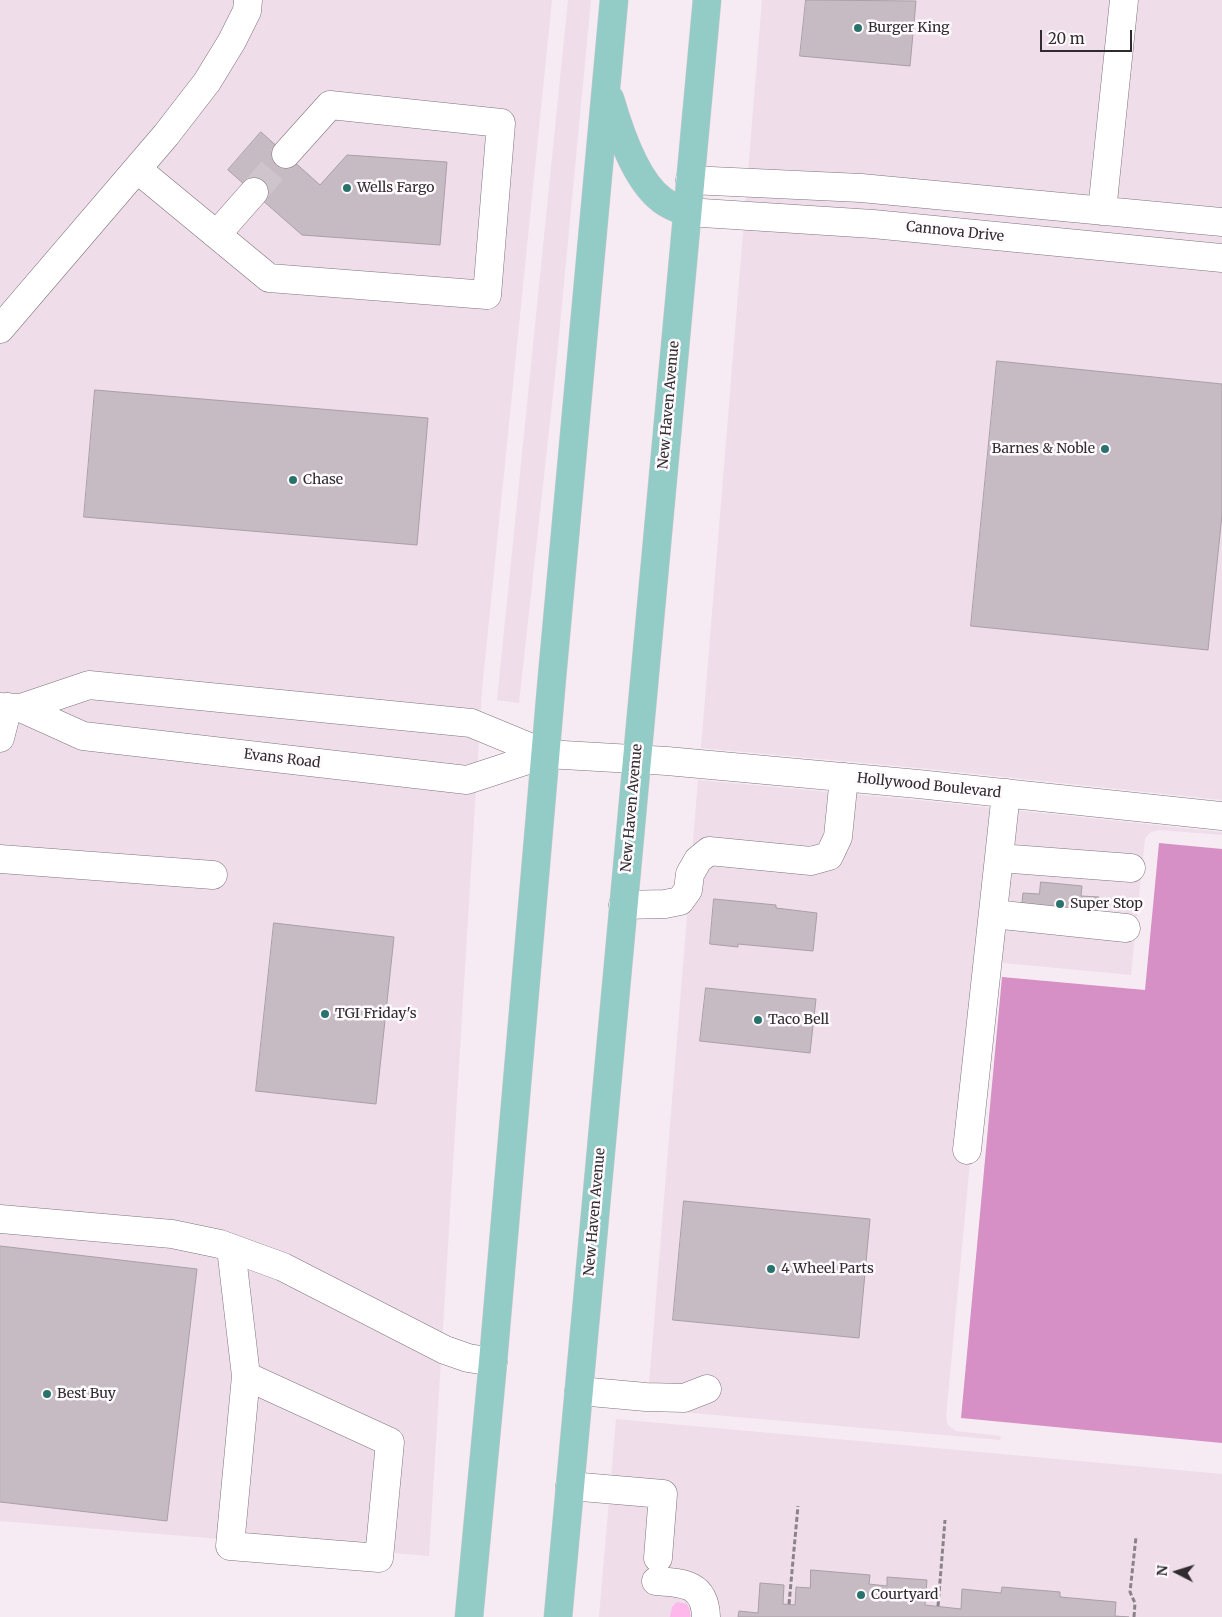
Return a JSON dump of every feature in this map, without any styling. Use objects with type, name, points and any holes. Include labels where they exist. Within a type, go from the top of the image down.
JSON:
[{"type":"main road","points":[[469,1617],[614,0]]},
{"type":"main road","name":"New Haven Avenue","points":[[558,1617],[707,0]]},
{"type":"main road","points":[[607,85],[618,124],[637,168],[648,186],[661,200],[687,212]]},
{"type":"street","points":[[0,329],[166,135],[207,82],[232,41],[247,11],[248,0]]},
{"type":"street","points":[[1102,211],[1124,0]]},
{"type":"street","points":[[137,169],[268,278],[487,296],[501,123],[330,104],[286,154]]},
{"type":"street","points":[[690,180],[862,188],[1222,222]]},
{"type":"street","points":[[217,234],[254,192]]},
{"type":"street","name":"Cannova Drive","points":[[687,212],[873,224],[1222,258]]},
{"type":"street","name":"Evans Road","points":[[10,707],[90,686],[471,724],[546,754],[636,758]]},
{"type":"street","points":[[0,738],[10,707]]},
{"type":"street","name":"Evans Road","points":[[10,707],[83,736],[467,780],[546,754]]},
{"type":"street","name":"Hollywood Boulevard","points":[[636,758],[1006,793],[1222,816]]},
{"type":"street","points":[[623,905],[665,904],[680,901],[688,890],[690,874],[698,860],[709,850],[811,861],[829,856],[838,837],[844,777]]},
{"type":"street","points":[[967,1150],[1006,793]]},
{"type":"street","points":[[998,858],[1131,868]]},
{"type":"street","points":[[0,859],[213,875]]},
{"type":"street","points":[[993,914],[1126,928]]},
{"type":"street","points":[[0,1219],[172,1234],[220,1244],[284,1267],[445,1350],[468,1358],[493,1362]]},
{"type":"street","points":[[231,1248],[246,1376],[230,1546],[379,1558],[390,1442],[246,1376]]},
{"type":"street","points":[[579,1391],[646,1397],[684,1398],[707,1389]]},
{"type":"street","points":[[570,1486],[663,1494],[657,1569],[677,1583],[692,1587],[699,1592],[705,1604],[706,1617]]},
{"type":"path","points":[[789,1604],[798,1506]]},
{"type":"path","points":[[938,1606],[945,1520]]},
{"type":"path","points":[[1134,1617],[1135,1603],[1130,1592],[1136,1537]]},
{"type":"shaded area","points":[[0,0],[552,0],[482,690],[429,1556],[0,1521]]},
{"type":"shaded area","points":[[568,0],[591,0],[556,367],[519,703],[497,700]]},
{"type":"shaded area","points":[[762,0],[1222,0],[1222,800],[920,768],[701,748]]},
{"type":"shaded area","points":[[698,780],[917,800],[1222,832],[1222,835],[1160,830],[1151,832],[1145,838],[1131,975],[1004,963],[994,965],[988,971],[946,1417],[948,1425],[956,1431],[1001,1436],[1000,1440],[647,1409]]},
{"type":"shaded area","points":[[1159,843],[1222,849],[1222,1443],[961,1418],[1002,977],[1145,990]]},
{"type":"shaded area","points":[[616,1419],[1222,1474],[1222,1617],[599,1617]]},
{"type":"shaded area","points":[[677,1602],[687,1604],[690,1610],[690,1617],[670,1617],[672,1607]]},
{"type":"building","name":"Burger King","points":[[806,0],[916,1],[910,66],[800,56]]},
{"type":"building","name":"Wells Fargo","points":[[261,132],[320,185],[347,155],[447,162],[440,245],[302,235],[228,170]]},
{"type":"building","name":"Barnes & Noble","points":[[997,361],[1222,384],[1222,515],[1208,650],[971,626]]},
{"type":"building","points":[[95,390],[428,418],[417,545],[84,517]]},
{"type":"building","name":"Super Stop","points":[[1041,882],[1082,886],[1081,896],[1099,897],[1097,920],[1021,911],[1023,893],[1039,894]]},
{"type":"building","points":[[714,899],[776,905],[776,908],[817,913],[813,951],[738,944],[738,947],[710,944]]},
{"type":"building","name":"TGI Friday's","points":[[274,923],[394,937],[376,1104],[256,1091]]},
{"type":"building","name":"Taco Bell","points":[[706,988],[816,999],[810,1053],[700,1041]]},
{"type":"building","name":"4 Wheel Parts","points":[[684,1201],[870,1219],[859,1338],[673,1320]]},
{"type":"building","points":[[0,1246],[197,1269],[167,1521],[0,1502]]},
{"type":"building","name":"Courtyard","points":[[811,1570],[870,1575],[869,1584],[887,1586],[887,1577],[927,1580],[925,1605],[961,1609],[962,1589],[1001,1593],[1002,1587],[1060,1592],[1060,1597],[1116,1602],[1115,1616],[1129,1617],[738,1617],[739,1611],[758,1613],[760,1583],[784,1585],[783,1604],[795,1605],[796,1587],[810,1588]]},
{"type":"tunnel","points":[[254,192],[286,154]]},
{"type":"place","name":"Burger King","points":[[858,28]]},
{"type":"place","name":"Wells Fargo","points":[[347,188]]},
{"type":"place","name":"Barnes & Noble","points":[[1105,449]]},
{"type":"place","name":"Chase","points":[[293,480]]},
{"type":"place","name":"Super Stop","points":[[1060,904]]},
{"type":"place","name":"TGI Friday's","points":[[325,1014]]},
{"type":"place","name":"Taco Bell","points":[[758,1020]]},
{"type":"place","name":"4 Wheel Parts","points":[[771,1269]]},
{"type":"place","name":"Best Buy","points":[[47,1394]]},
{"type":"place","name":"Courtyard","points":[[861,1595]]}]
